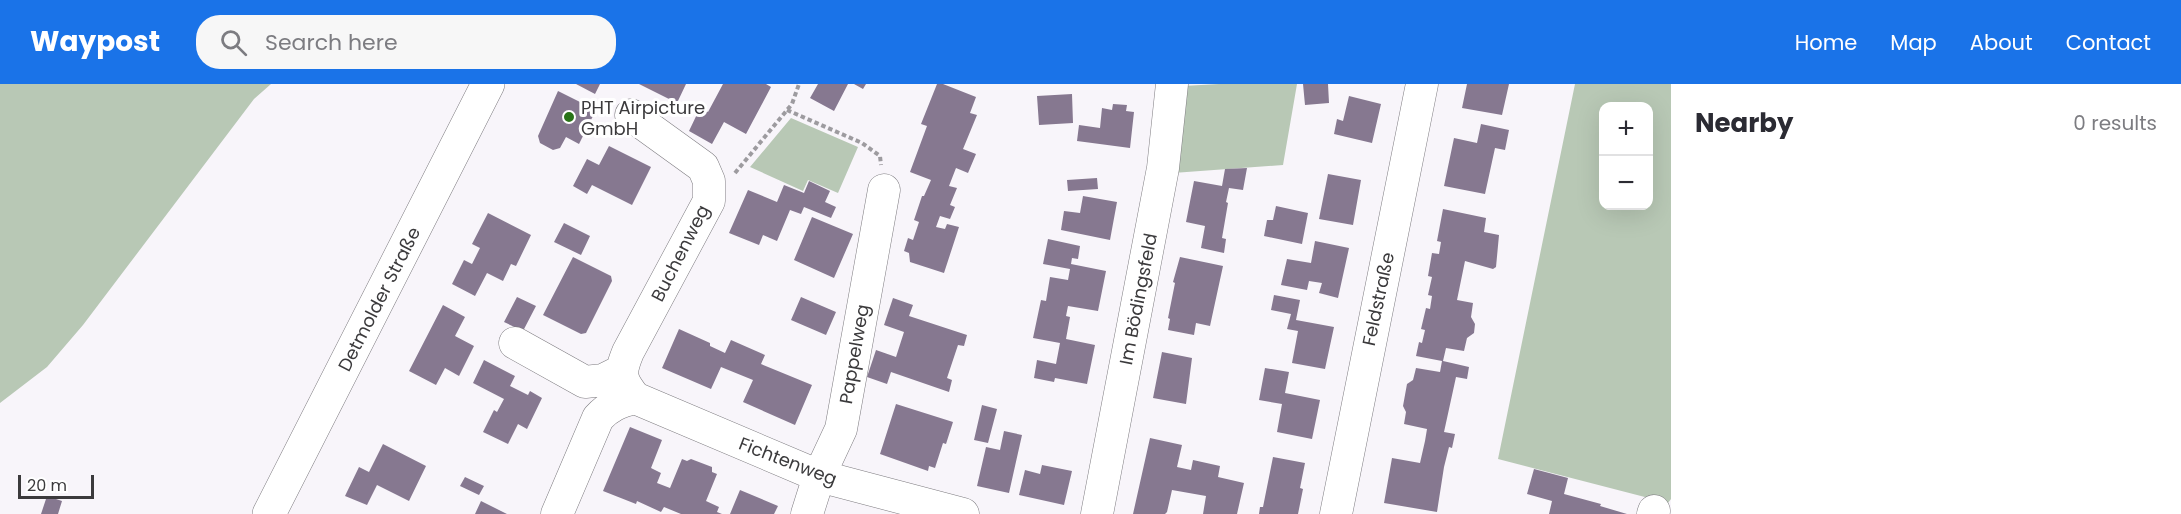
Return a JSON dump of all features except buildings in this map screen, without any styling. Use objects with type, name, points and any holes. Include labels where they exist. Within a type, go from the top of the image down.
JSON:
[{"type":"main road","name":"Detmolder Straße","points":[[269,514],[488,84]]},
{"type":"street","name":"Im Bödingsfeld","points":[[1097,514],[1163,168],[1172,84]]},
{"type":"street","name":"Feldstraße","points":[[1336,514],[1422,84]]},
{"type":"street","name":"Buchenweg","points":[[626,384],[628,352],[709,201],[709,181],[703,167],[631,116]]},
{"type":"street","name":"Pappelweg","points":[[807,514],[819,476],[840,429],[884,190]]},
{"type":"street","points":[[516,344],[585,382],[603,380],[626,384],[612,405],[598,418],[557,514]]},
{"type":"street","name":"Fichtenweg","points":[[626,384],[819,476],[963,514]]},
{"type":"path","points":[[709,181],[738,172],[792,104],[798,84]]},
{"type":"path","points":[[787,110],[862,143],[880,156],[884,190]]},
{"type":"green space","points":[[0,84],[271,84],[254,99],[83,325],[47,367],[0,403]]},
{"type":"green space","points":[[1297,84],[1283,165],[1173,173],[1183,86]]},
{"type":"green space","points":[[1575,84],[1671,84],[1671,499],[1668,503],[1498,459]]},
{"type":"green space","points":[[791,118],[858,147],[838,193],[808,180],[803,191],[750,167]]},
{"type":"place","name":"PHT Airpicture GmbH","points":[[569,117]]}]
